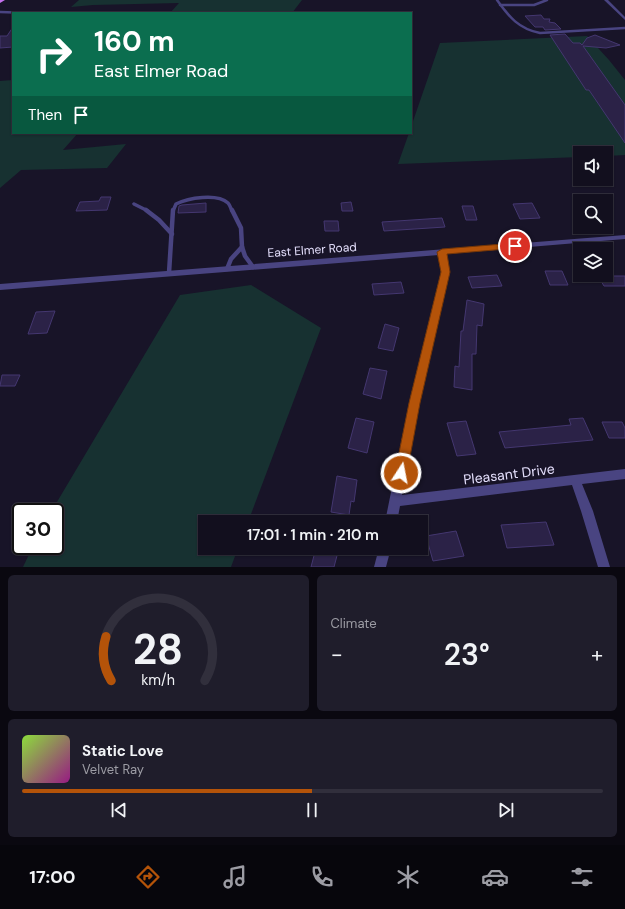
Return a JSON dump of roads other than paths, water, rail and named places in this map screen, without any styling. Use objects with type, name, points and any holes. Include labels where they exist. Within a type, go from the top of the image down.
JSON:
[{"type":"street","points":[[606,0],[625,19]]},
{"type":"street","name":"East Elmer Road","points":[[0,287],[625,237]]},
{"type":"street","points":[[392,515],[414,403],[445,272],[442,252]]},
{"type":"street","name":"Pleasant Drive","points":[[395,501],[625,474]]},
{"type":"street","points":[[575,480],[587,511],[604,567]]},
{"type":"street","points":[[380,567],[383,555]]},
{"type":"lane","points":[[497,0],[510,19],[530,32],[540,33],[625,28]]},
{"type":"lane","points":[[500,5],[534,5],[547,0]]},
{"type":"lane","points":[[0,12],[12,12]]},
{"type":"lane","points":[[169,273],[173,210],[176,204],[195,198],[217,198],[228,203],[241,228],[242,247],[253,267]]},
{"type":"lane","points":[[134,204],[148,210],[160,220],[172,234]]},
{"type":"lane","points":[[227,269],[231,259],[242,247]]}]
